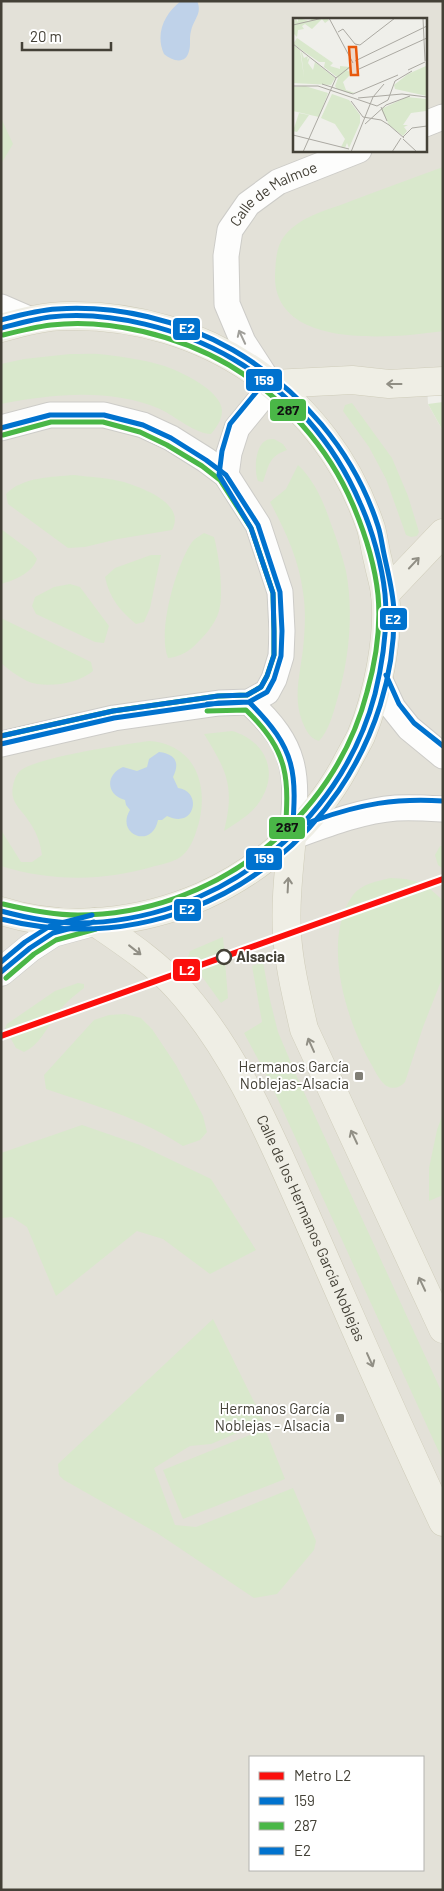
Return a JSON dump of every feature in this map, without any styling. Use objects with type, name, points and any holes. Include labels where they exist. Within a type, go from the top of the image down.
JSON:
[{"type":"main road","points":[[1,328],[30,320],[65,316],[102,316],[135,321],[190,336],[240,361],[270,381],[304,413],[323,437],[350,479],[371,529],[385,594],[384,630],[379,678],[361,736],[332,790],[292,837],[260,864],[224,887],[181,906],[136,917],[93,923],[44,920],[1,911]]},
{"type":"main road","points":[[270,381],[352,380],[389,384],[443,381]]},
{"type":"main road","points":[[385,594],[443,533]]},
{"type":"main road","points":[[292,837],[287,934],[293,982],[304,1029],[443,1329]]},
{"type":"main road","name":"Calle de los Hermanos García Noblejas","points":[[93,923],[148,961],[178,987],[216,1035],[249,1093],[443,1522]]},
{"type":"street","points":[[426,124],[443,117]]},
{"type":"street","name":"Calle de Malmoe","points":[[270,381],[244,342],[227,304],[226,256],[230,230],[248,204],[278,182],[356,151]]},
{"type":"street","points":[[1,307],[30,320]]},
{"type":"street","points":[[226,475],[229,452],[237,428],[270,381]]},
{"type":"street","points":[[1,428],[50,415],[104,415],[143,425],[171,438],[226,475],[258,525],[280,592],[282,631],[279,664],[274,679],[267,692],[249,702],[219,703],[114,718],[1,744]]},
{"type":"street","points":[[379,678],[393,708],[409,728],[443,756]]},
{"type":"street","points":[[249,702],[268,719],[282,738],[292,758],[295,805],[292,837],[338,820],[386,809],[414,807],[443,809]]},
{"type":"street","points":[[1,972],[30,948],[53,933],[93,923]]},
{"type":"shaded area","points":[[1,1],[443,1],[443,381],[427,383],[428,404],[443,431],[443,1890],[1,1890]]},
{"type":"green space","points":[[1,118],[13,144],[1,164]]},
{"type":"green space","points":[[443,167],[443,331],[396,336],[340,334],[314,328],[294,317],[280,300],[275,275],[278,250],[287,233],[298,223],[312,215]]},
{"type":"green space","points":[[70,354],[99,354],[128,358],[155,363],[178,371],[198,382],[215,396],[220,403],[222,411],[220,421],[211,434],[205,433],[192,428],[160,409],[141,402],[101,396],[61,396],[1,404],[1,364],[24,359]]},
{"type":"green space","points":[[443,402],[443,431],[428,404]]},
{"type":"green space","points":[[352,403],[392,458],[408,496],[419,532],[417,536],[411,537],[406,535],[386,479],[369,447],[343,411],[345,405]]},
{"type":"green space","points":[[268,439],[274,439],[283,444],[287,450],[273,458],[268,466],[263,482],[258,481],[256,466],[259,448]]},
{"type":"green space","points":[[298,465],[314,485],[322,500],[346,571],[350,603],[345,669],[334,711],[319,741],[310,736],[299,712],[298,686],[305,620],[301,580],[291,546],[270,502],[286,489]]},
{"type":"green space","points":[[74,475],[118,481],[152,493],[169,505],[175,521],[172,530],[118,539],[85,547],[68,548],[8,504],[6,494],[20,484],[47,477]]},
{"type":"green space","points":[[1,529],[32,552],[37,559],[27,572],[1,584]]},
{"type":"green space","points":[[204,533],[214,537],[220,571],[221,598],[219,611],[212,626],[195,645],[181,655],[168,658],[165,646],[165,632],[174,582],[192,542]]},
{"type":"green space","points":[[151,555],[161,555],[150,608],[144,622],[136,624],[116,603],[109,591],[105,577],[115,568]]},
{"type":"green space","points":[[70,584],[80,587],[109,626],[104,643],[95,642],[36,614],[32,606],[35,597],[54,587]]},
{"type":"green space","points":[[1,618],[91,662],[93,671],[79,679],[61,684],[43,685],[23,679],[1,663]]},
{"type":"green space","points":[[232,731],[243,735],[260,749],[266,758],[269,779],[266,790],[257,806],[244,818],[224,831],[229,802],[227,780],[204,734]]},
{"type":"green space","points":[[149,741],[166,744],[179,751],[189,760],[197,772],[201,786],[200,816],[193,841],[183,855],[174,861],[136,871],[98,877],[78,878],[40,875],[1,866],[1,830],[21,862],[32,862],[42,855],[39,841],[31,824],[15,803],[13,797],[13,784],[19,772],[27,767],[59,757]]},
{"type":"green space","points":[[440,846],[443,846],[443,869],[438,865],[435,855]]},
{"type":"green space","points":[[390,878],[407,879],[420,883],[443,901],[443,976],[423,1027],[405,1082],[401,1086],[393,1088],[385,1085],[381,1080],[361,1044],[346,1002],[338,956],[339,934],[344,913],[353,895],[360,888]]},
{"type":"green space","points":[[223,937],[228,998],[221,1003],[188,957],[190,951]]},
{"type":"green space","points":[[263,962],[278,1032],[443,1395],[443,1461],[269,1080],[244,1033],[262,1022],[252,966]]},
{"type":"green space","points":[[78,983],[84,984],[84,988],[71,998],[56,1015],[36,1044],[24,1052],[16,1048],[5,1028],[7,1024],[55,991]]},
{"type":"green space","points":[[125,1014],[141,1018],[152,1029],[176,1065],[203,1116],[207,1132],[200,1140],[183,1146],[134,1120],[46,1089],[44,1075],[94,1020],[109,1015]]},
{"type":"green space","points":[[443,1113],[443,1195],[429,1201],[429,1168],[437,1130]]},
{"type":"green space","points":[[82,1125],[140,1145],[211,1179],[256,1250],[210,1274],[163,1239],[137,1231],[56,1296],[27,1227],[12,1217],[1,1218],[1,1153]]},
{"type":"green space","points":[[213,1319],[264,1422],[211,1444],[190,1446],[154,1468],[175,1525],[196,1527],[293,1488],[316,1541],[314,1550],[277,1594],[254,1598],[157,1533],[64,1480],[59,1475],[58,1464]]},
{"type":"green space","points":[[265,1429],[285,1479],[183,1519],[163,1470]]},
{"type":"water","points":[[181,1],[197,1],[199,9],[191,31],[190,49],[185,58],[175,60],[164,54],[160,39],[166,18]]},
{"type":"water","points":[[159,752],[173,757],[175,760],[176,767],[173,777],[178,788],[186,791],[191,796],[192,808],[184,818],[177,819],[167,816],[162,820],[158,820],[154,829],[149,834],[143,836],[136,835],[127,826],[130,810],[125,800],[114,794],[110,785],[111,780],[113,775],[123,767],[137,771],[147,767],[149,759]]},
{"type":"metro line","name":"L2","points":[[1,1036],[443,879]]},
{"type":"transit line","name":"E2","points":[[1,320],[36,312],[80,308],[125,312],[148,317],[192,330],[213,339],[233,350],[281,383],[322,424],[355,472],[368,499],[379,529],[394,611],[391,659],[380,705],[363,750],[339,791],[309,828],[274,860],[235,887],[192,908],[145,922],[97,929],[73,929],[25,924],[1,919]]},
{"type":"transit line","name":"159","points":[[1,328],[50,317],[97,316],[121,319],[145,324],[191,339],[213,348],[254,372],[291,403],[308,421],[337,459],[349,481],[369,524],[376,547],[384,583],[386,619],[378,682],[358,742],[333,786],[302,825],[265,858],[223,885],[177,906],[129,918],[68,923],[40,920],[1,911]]},
{"type":"transit line","name":"287","points":[[3,335],[51,325],[96,324],[120,327],[166,338],[209,355],[229,365],[268,392],[286,408],[317,443],[343,483],[357,515],[372,561],[377,584],[379,619],[377,644],[370,680],[351,739],[327,781],[296,819],[260,852],[220,878],[175,898],[128,911],[68,915],[40,912],[3,904]]},
{"type":"transit line","name":"E2","points":[[1,736],[113,711],[218,696],[247,695],[261,687],[274,655],[273,593],[251,528],[219,475],[222,451],[230,424],[267,379]]},
{"type":"transit line","name":"159","points":[[1,428],[50,415],[104,415],[143,425],[171,438],[206,460],[226,475],[258,525],[280,592],[282,631],[281,656],[274,679],[267,692],[249,702],[219,703],[114,718],[1,744]]},
{"type":"transit line","name":"287","points":[[1,736],[113,711],[218,696],[247,695],[261,687],[274,655],[273,593],[251,528],[220,480],[202,466],[167,445],[140,432],[103,422],[51,422],[3,435]]},
{"type":"transit line","name":"E2","points":[[386,675],[399,704],[414,723],[443,746]]},
{"type":"transit line","name":"159","points":[[207,704],[249,702],[277,734],[285,749],[293,778],[294,815],[292,837]]},
{"type":"transit line","name":"287","points":[[207,711],[246,710],[271,740],[279,753],[284,767],[287,798],[285,836]]},
{"type":"transit line","name":"E2","points":[[281,836],[302,825],[332,814],[363,806],[409,800],[443,801]]},
{"type":"transit line","name":"E2","points":[[1,962],[25,942],[50,926],[92,915]]},
{"type":"transit line","name":"159","points":[[1,972],[30,948],[53,933],[94,922]]},
{"type":"transit line","name":"287","points":[[6,978],[34,954],[56,940],[96,929]]},
{"type":"place","name":"Alsacia","points":[[224,957]]},
{"type":"place","name":"Hermanos García Noblejas-Alsacia","points":[[359,1076]]},
{"type":"place","name":"Hermanos García Noblejas - Alsacia","points":[[340,1418]]}]
